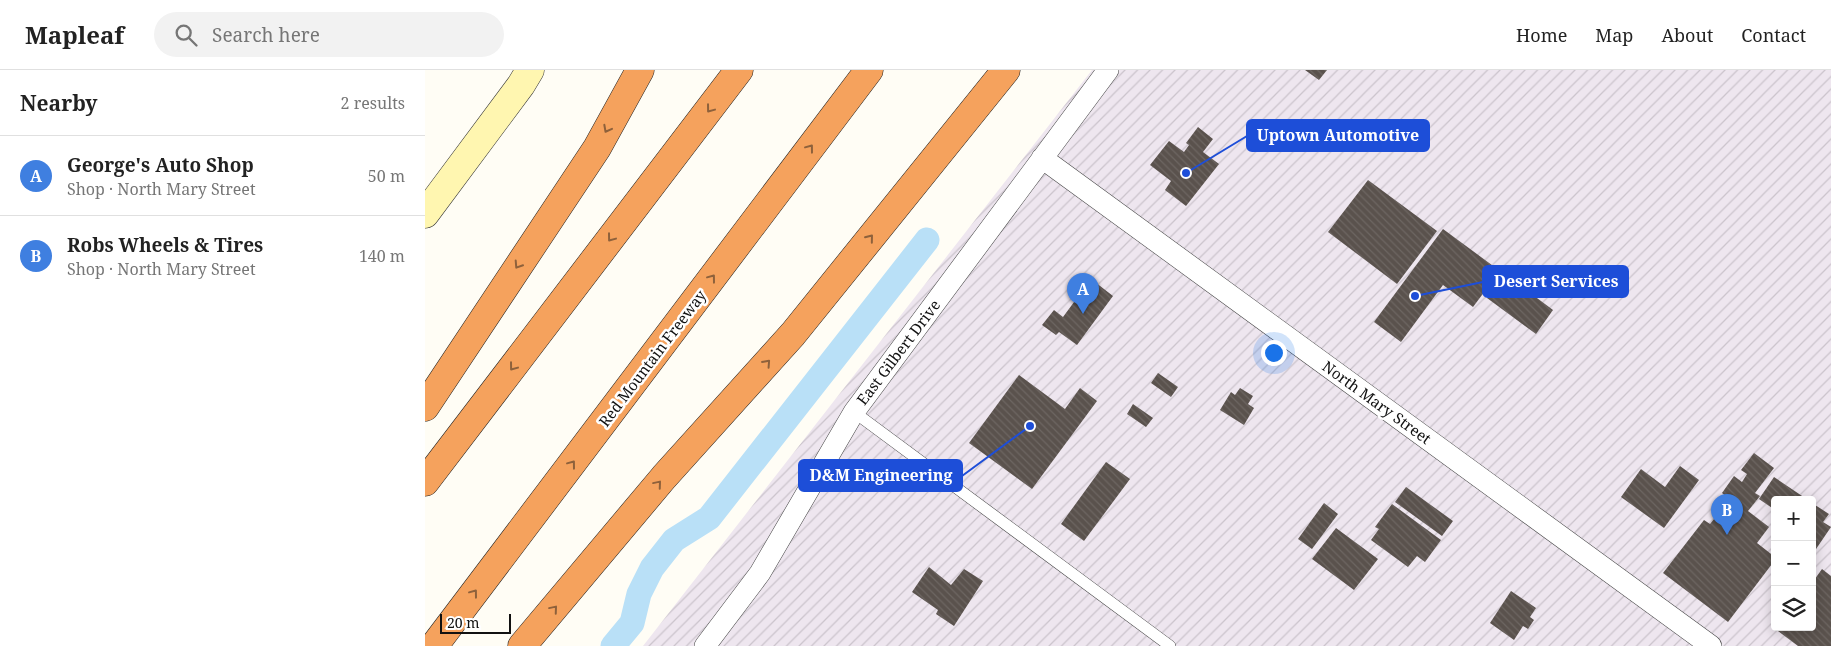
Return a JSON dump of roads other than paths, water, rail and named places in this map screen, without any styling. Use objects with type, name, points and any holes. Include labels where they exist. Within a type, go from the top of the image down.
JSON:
[{"type":"highway","points":[[425,407],[597,148],[640,70]]},
{"type":"highway","points":[[425,482],[739,70]]},
{"type":"highway","name":"Red Mountain Freeway","points":[[434,646],[869,70]]},
{"type":"highway","points":[[522,646],[664,477],[793,334],[1006,70]]},
{"type":"street","points":[[425,214],[521,85],[530,70]]},
{"type":"street","name":"East Gilbert Drive","points":[[705,646],[760,574],[854,412],[1109,70]]},
{"type":"street","name":"North Mary Street","points":[[1042,158],[1711,646]]},
{"type":"lane","points":[[854,412],[1169,646]]},
{"type":"waterway","points":[[613,646],[632,623],[639,594],[652,568],[674,540],[709,518],[927,240]]},
{"type":"place","name":"Uptown Automotive","points":[[1186,173]]},
{"type":"place","name":"Desert Services","points":[[1415,296]]},
{"type":"place","name":"George's Auto Shop","points":[[1083,314]]},
{"type":"place","name":"D&M Engineering","points":[[1030,426]]},
{"type":"place","name":"Robs Wheels & Tires","points":[[1727,535]]}]
